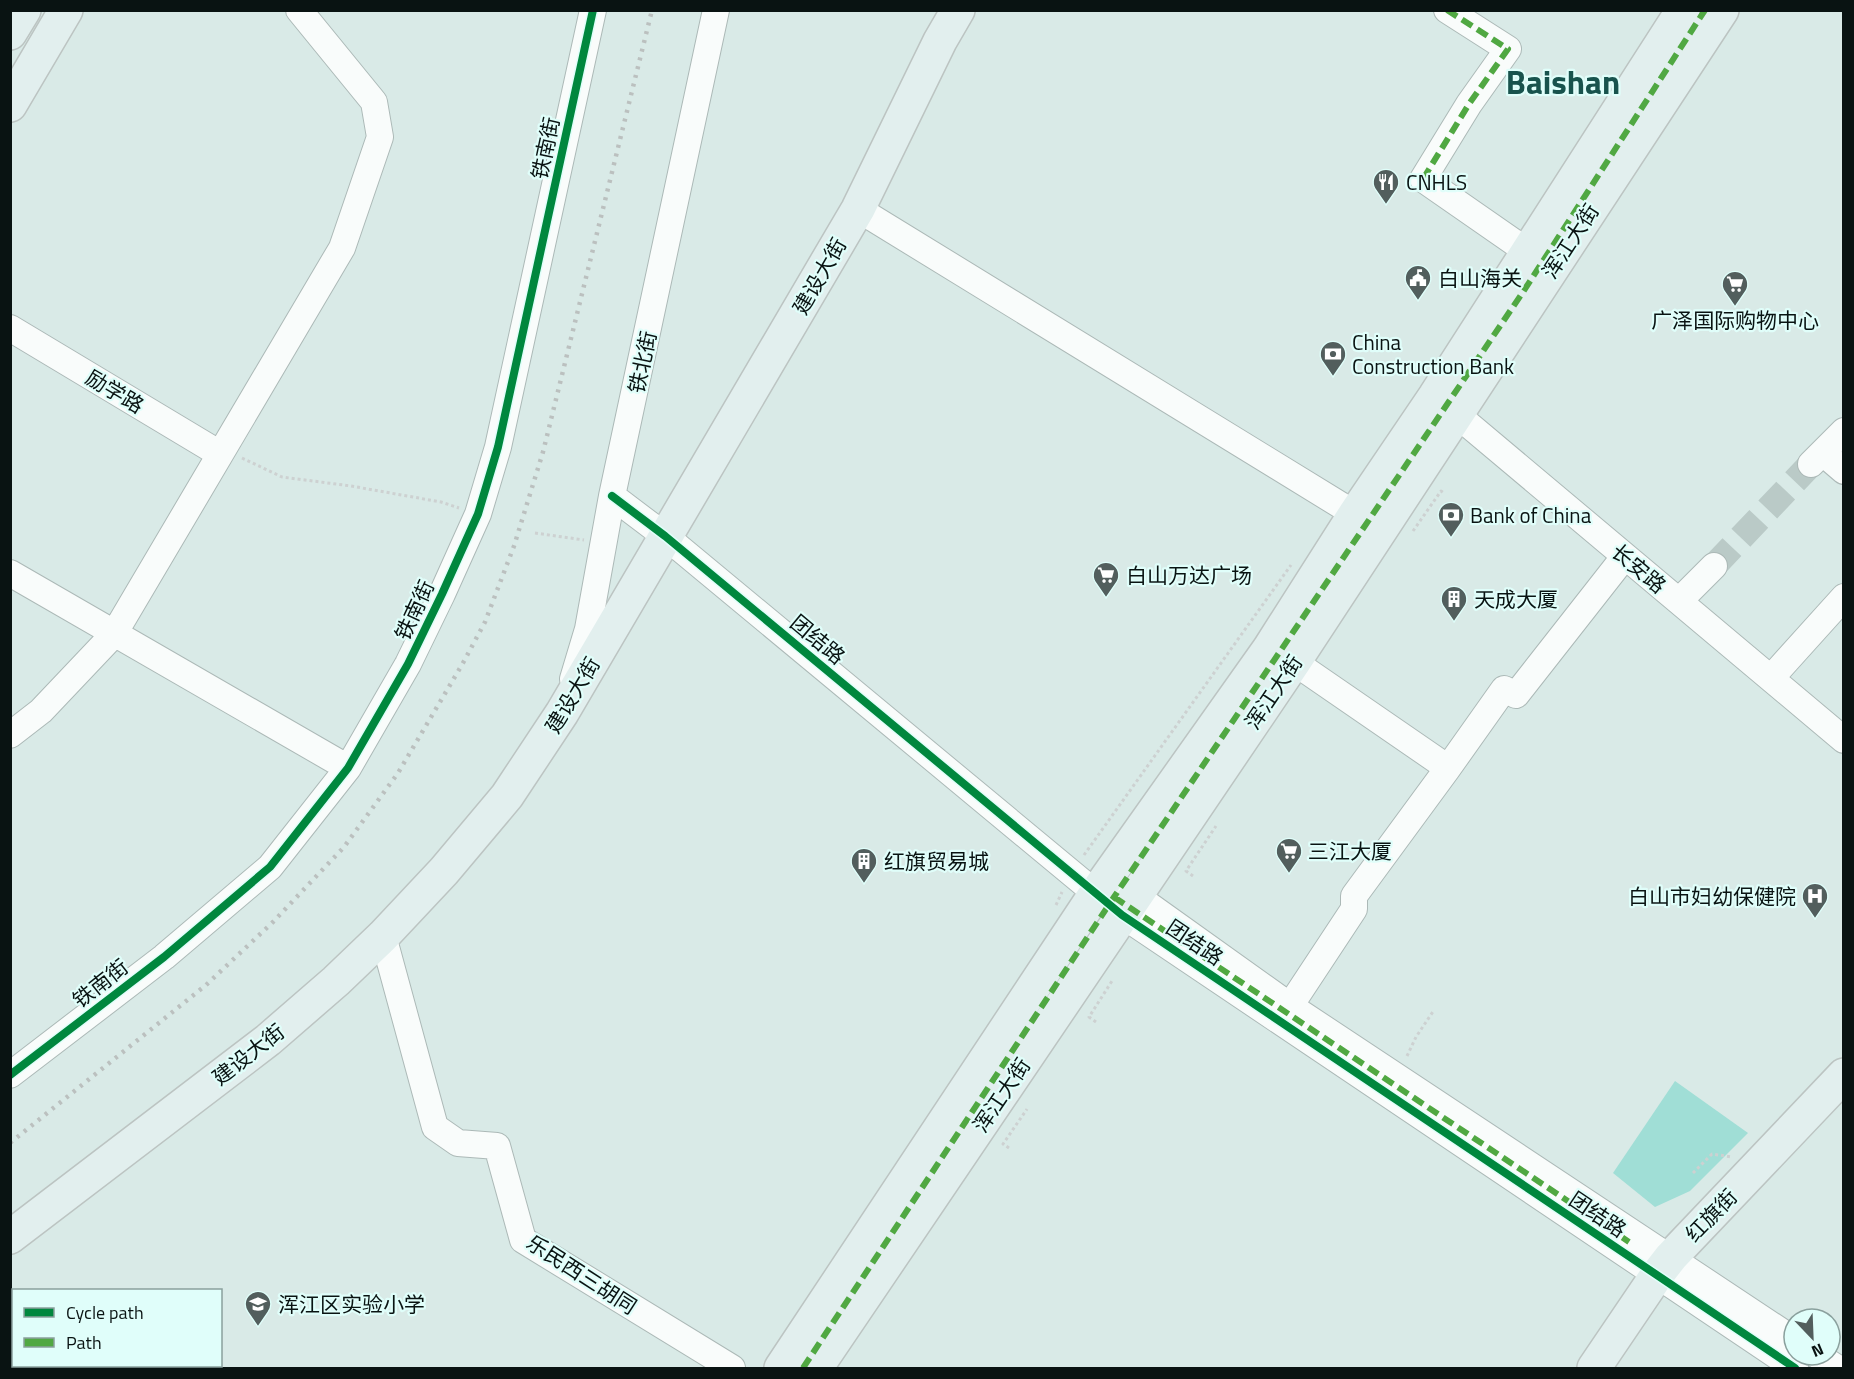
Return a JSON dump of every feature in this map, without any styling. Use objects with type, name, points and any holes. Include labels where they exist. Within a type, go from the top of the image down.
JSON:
[{"type":"main road","points":[[10,33],[24,10]]},
{"type":"main road","points":[[10,105],[66,10]]},
{"type":"main road","name":"建设大街","points":[[10,1237],[268,1040],[336,981],[383,936],[444,871],[507,796],[562,713],[858,209],[940,41],[958,10]]},
{"type":"main road","name":"浑江大街","points":[[816,1368],[1294,662],[1445,405],[1528,252],[1683,10]]},
{"type":"main road","name":"浑江大街","points":[[781,1368],[1096,893],[1269,649],[1354,514],[1445,405],[1722,10]]},
{"type":"main road","name":"红旗街","points":[[1594,1368],[1664,1266],[1844,1075]]},
{"type":"street","points":[[10,735],[40,711],[114,634],[342,249],[380,137],[374,102],[299,10]]},
{"type":"street","name":"铁南街","points":[[10,1075],[164,957],[270,867],[348,768],[408,664],[478,514],[498,447],[593,10]]},
{"type":"street","name":"铁北街","points":[[562,713],[588,629],[612,496],[717,10]]},
{"type":"street","points":[[1447,10],[1508,49],[1469,104],[1423,179],[1528,252]]},
{"type":"street","points":[[858,209],[1354,514]]},
{"type":"street","name":"励学路","points":[[10,328],[222,452]]},
{"type":"street","name":"长安路","points":[[1445,405],[1844,740]]},
{"type":"street","points":[[1844,431],[1817,458],[1844,471]]},
{"type":"street","name":"团结路","points":[[612,496],[665,536],[1096,893],[1129,906],[1290,1005],[1664,1266],[1795,1368]]},
{"type":"street","points":[[1290,1005],[1354,909],[1354,896],[1504,689],[1516,695],[1625,556]]},
{"type":"street","points":[[1679,601],[1714,566]]},
{"type":"street","points":[[10,573],[348,768]]},
{"type":"street","points":[[1771,678],[1844,597]]},
{"type":"street","points":[[1294,662],[1448,768]]},
{"type":"street","name":"团结路","points":[[1129,906],[1664,1266],[1782,1333]]},
{"type":"street","name":"乐民西三胡同","points":[[383,936],[435,1127],[458,1143],[497,1146],[523,1240],[732,1368]]},
{"type":"path","points":[[222,452],[282,477],[351,486],[441,502],[478,514]]},
{"type":"path","points":[[1413,531],[1441,491],[1446,494]]},
{"type":"path","points":[[535,533],[603,543]]},
{"type":"path","points":[[1193,876],[1186,871],[1216,826]]},
{"type":"path","points":[[1096,1022],[1089,1017],[1112,981]]},
{"type":"path","points":[[1407,1056],[1416,1036],[1434,1010]]},
{"type":"path","points":[[1009,1148],[1003,1144],[1027,1109]]},
{"type":"path","points":[[1693,1173],[1712,1154],[1740,1158]]},
{"type":"shaded area","points":[[1675,1081],[1748,1133],[1690,1191],[1655,1207],[1613,1173]]},
{"type":"tunnel","points":[[1714,566],[1811,464]]},
{"type":"tunnel","points":[[1077,954],[1158,833]]},
{"type":"railway","points":[[10,1143],[206,985],[273,922],[344,847],[398,773],[463,663],[485,622],[514,546],[543,452],[652,10]]},
{"type":"marked path","points":[[1423,179],[1469,104],[1508,49],[1447,10]]},
{"type":"marked path","points":[[803,1368],[1114,897],[1523,292],[1705,10]]},
{"type":"marked path","points":[[1114,897],[1629,1242]]},
{"type":"cycle path","points":[[10,1075],[164,957],[270,867],[348,768],[408,664],[478,514],[498,447],[593,10]]},
{"type":"cycle path","points":[[612,496],[665,536],[1122,915],[1795,1368]]},
{"type":"place","name":"CNHLS","points":[[1386,205]]},
{"type":"place","name":"白山海关","points":[[1418,301]]},
{"type":"place","name":"广泽国际购物中心","points":[[1735,307]]},
{"type":"place","name":"China Construction Bank","points":[[1333,377]]},
{"type":"place","name":"Bank of China","points":[[1451,538]]},
{"type":"place","name":"白山万达广场","points":[[1106,598]]},
{"type":"place","name":"天成大厦","points":[[1454,622]]},
{"type":"place","name":"三江大厦","points":[[1289,874]]},
{"type":"place","name":"红旗贸易城","points":[[864,884]]},
{"type":"place","name":"白山市妇幼保健院","points":[[1815,919]]},
{"type":"place","name":"浑江区实验小学","points":[[258,1327]]},
{"type":"district","name":"Baishan","points":[[1563,82]]}]
